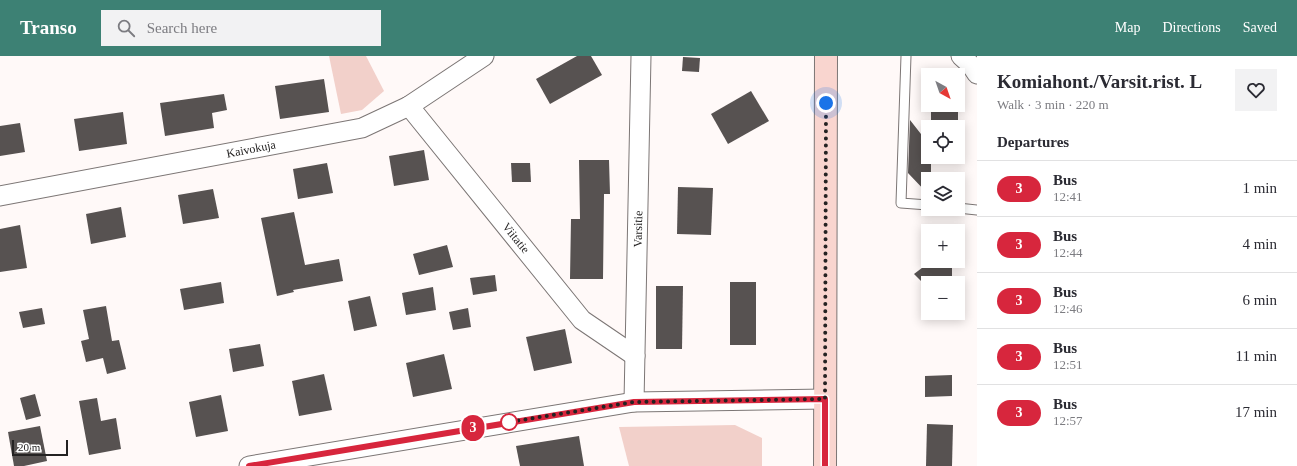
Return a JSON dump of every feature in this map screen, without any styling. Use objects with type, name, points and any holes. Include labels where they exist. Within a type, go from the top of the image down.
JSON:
[{"type":"main road","points":[[825,466],[826,56]]},
{"type":"street","name":"Kaivokuja","points":[[0,196],[362,128],[409,106],[484,56]]},
{"type":"street","name":"Varsitie","points":[[634,402],[641,56]]},
{"type":"street","points":[[961,56],[971,65],[977,74]]},
{"type":"street","name":"Viitatie","points":[[409,106],[582,320],[635,356]]},
{"type":"street","points":[[249,466],[634,402],[825,399]]},
{"type":"lane","points":[[906,56],[901,203],[921,205]]},
{"type":"lane","points":[[965,209],[977,210]]},
{"type":"shaded area","points":[[329,56],[366,56],[384,91],[362,110],[341,114]]},
{"type":"shaded area","points":[[735,425],[762,438],[762,466],[629,466],[619,427]]},
{"type":"building","points":[[577,56],[591,56],[602,75],[550,104],[536,79]]},
{"type":"building","points":[[683,57],[700,58],[699,72],[682,71]]},
{"type":"building","points":[[324,79],[329,112],[280,119],[275,86]]},
{"type":"building","points":[[751,91],[769,121],[728,144],[711,114]]},
{"type":"building","points":[[224,94],[227,110],[212,113],[214,128],[165,136],[160,103]]},
{"type":"building","points":[[123,112],[127,144],[79,151],[74,119]]},
{"type":"building","points":[[931,112],[958,112],[958,120],[931,120]]},
{"type":"building","points":[[910,120],[921,134],[921,164],[931,164],[931,172],[921,172],[921,187],[908,173]]},
{"type":"building","points":[[20,123],[25,152],[0,156],[0,126]]},
{"type":"building","points":[[424,150],[429,180],[394,186],[389,156]]},
{"type":"building","points":[[579,160],[609,160],[610,194],[604,194],[603,279],[570,279],[571,219],[580,219]]},
{"type":"building","points":[[327,163],[333,193],[298,199],[293,169]]},
{"type":"building","points":[[511,163],[530,163],[531,182],[512,182]]},
{"type":"building","points":[[678,187],[713,188],[711,235],[677,234]]},
{"type":"building","points":[[213,189],[219,218],[183,224],[178,195]]},
{"type":"building","points":[[121,207],[126,237],[91,244],[86,214]]},
{"type":"building","points":[[294,212],[305,265],[339,259],[343,281],[293,290],[294,292],[277,296],[261,218]]},
{"type":"building","points":[[20,225],[27,268],[0,272],[0,229]]},
{"type":"building","points":[[447,245],[453,267],[419,275],[413,254]]},
{"type":"building","points":[[922,268],[952,268],[952,276],[921,276],[921,281],[914,274]]},
{"type":"building","points":[[495,275],[497,291],[473,295],[470,278]]},
{"type":"building","points":[[221,282],[224,303],[184,310],[180,289]]},
{"type":"building","points":[[730,282],[756,282],[756,345],[730,345]]},
{"type":"building","points":[[656,286],[683,286],[682,349],[656,349]]},
{"type":"building","points":[[433,287],[436,310],[406,315],[402,293]]},
{"type":"building","points":[[370,296],[377,326],[354,331],[348,301]]},
{"type":"building","points":[[106,306],[112,341],[119,340],[126,369],[107,374],[103,358],[86,362],[81,341],[89,339],[83,310]]},
{"type":"building","points":[[42,308],[45,324],[23,328],[19,312]]},
{"type":"building","points":[[468,308],[471,327],[453,330],[449,312]]},
{"type":"building","points":[[565,329],[572,363],[534,371],[526,337]]},
{"type":"building","points":[[260,344],[264,366],[233,372],[229,349]]},
{"type":"building","points":[[444,354],[452,389],[413,397],[406,363]]},
{"type":"building","points":[[324,374],[332,410],[299,416],[292,381]]},
{"type":"building","points":[[952,375],[952,396],[925,397],[925,376]]},
{"type":"building","points":[[35,394],[41,416],[26,420],[20,398]]},
{"type":"building","points":[[221,395],[228,431],[196,437],[189,402]]},
{"type":"building","points":[[97,398],[101,421],[116,418],[121,449],[89,455],[79,401]]},
{"type":"building","points":[[927,424],[953,425],[952,466],[926,466]]},
{"type":"building","points":[[40,426],[47,461],[24,466],[14,466],[8,432]]},
{"type":"building","points":[[579,436],[584,466],[520,466],[516,446]]},
{"type":"bus line","name":"3","points":[[249,466],[634,402],[825,399],[825,466]]},
{"type":"route","points":[[509,422],[503,423],[634,402],[825,399],[826,103]]}]
